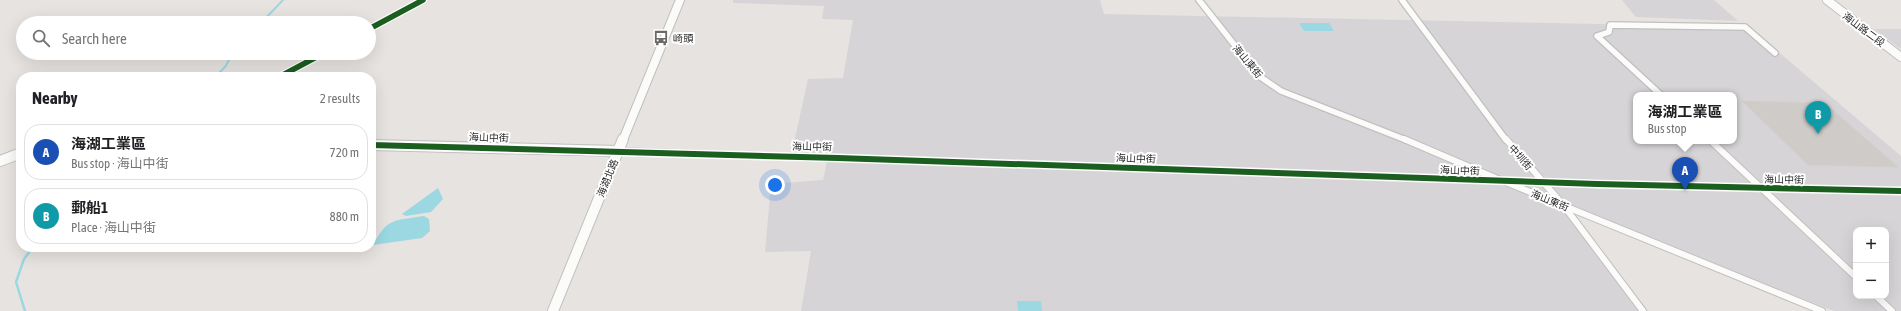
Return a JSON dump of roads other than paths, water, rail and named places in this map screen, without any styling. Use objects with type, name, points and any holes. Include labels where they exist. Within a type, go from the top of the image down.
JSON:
[{"type":"street","name":"海湖北路","points":[[553,311],[680,0]]},
{"type":"street","name":"海山東街","points":[[1199,0],[1259,76],[1274,87],[1822,311]]},
{"type":"street","name":"中圳街","points":[[1402,0],[1507,141],[1564,206],[1643,311]]},
{"type":"street","name":"海山路二段","points":[[1827,0],[1851,20],[1901,56]]},
{"type":"street","points":[[1658,92],[1597,36],[1610,32],[1610,25],[1745,27],[1775,53]]},
{"type":"street","points":[[1714,144],[1853,274]]},
{"type":"street","name":"海山中街","points":[[376,145],[618,151],[1764,189],[1901,191]]},
{"type":"street","points":[[0,161],[16,155]]},
{"type":"street","points":[[1879,299],[1892,311]]},
{"type":"water","points":[[1299,23],[1329,23],[1334,31],[1304,31]]},
{"type":"water","points":[[438,188],[443,199],[431,212],[406,216],[402,214]]},
{"type":"water","points":[[424,216],[429,219],[430,231],[422,238],[376,245],[376,240],[383,229],[399,220]]},
{"type":"water","points":[[1017,301],[1041,301],[1042,311],[1018,311]]},
{"type":"waterway","points":[[268,16],[283,0]]},
{"type":"waterway","points":[[220,72],[229,60]]},
{"type":"waterway","points":[[25,311],[16,282],[24,259],[29,252]]},
{"type":"place","name":"崎頭","points":[[661,38]]},
{"type":"place","name":"郵船1","points":[[1818,134]]},
{"type":"place","name":"海湖工業區","points":[[1685,190]]}]
